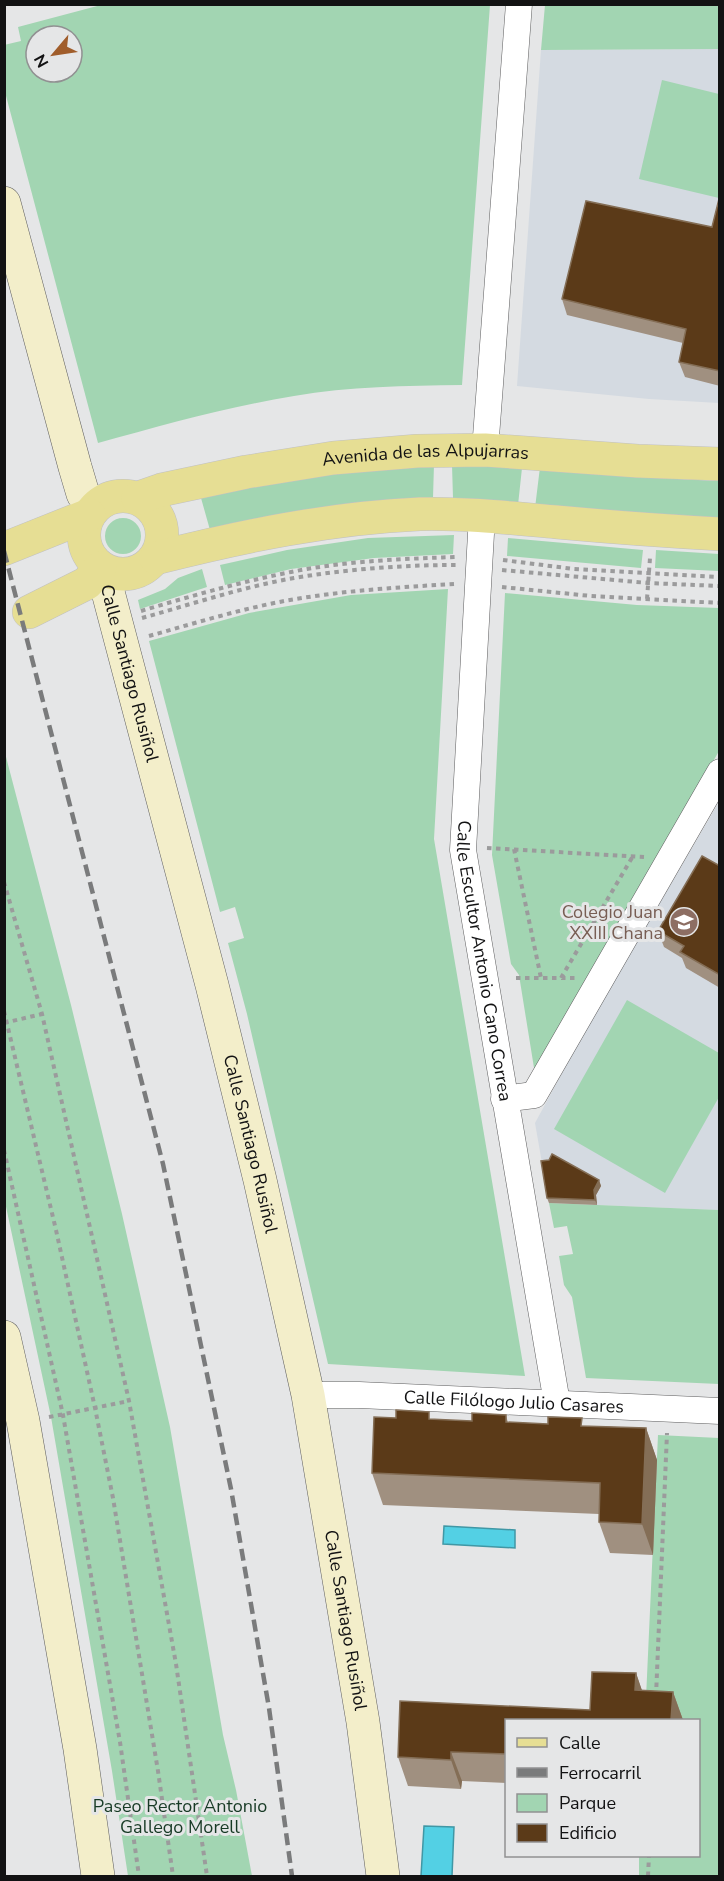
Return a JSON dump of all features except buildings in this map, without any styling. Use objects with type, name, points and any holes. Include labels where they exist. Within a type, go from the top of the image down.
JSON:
[{"type":"main road","name":"Avenida de las Alpujarras","points":[[138,498],[160,490],[246,471],[333,458],[417,451],[485,450],[639,461],[720,464]]},
{"type":"main road","points":[[4,549],[92,511],[105,500],[116,496],[127,496],[138,498],[156,513],[163,536],[156,558],[147,567],[135,573],[121,575],[104,570],[92,560],[86,549],[84,526],[92,511]]},
{"type":"main road","points":[[156,558],[259,533],[339,520],[421,514],[482,516],[651,531],[720,534]]},
{"type":"main road","points":[[15,618],[87,583],[104,570]]},
{"type":"street","points":[[485,450],[519,4]]},
{"type":"street","points":[[4,203],[80,485],[92,511]]},
{"type":"street","name":"Calle Escultor Antonio Cano Correa","points":[[482,516],[463,850],[557,1403]]},
{"type":"street","name":"Calle Santiago Rusiñol","points":[[104,570],[212,985],[260,1180],[308,1395],[363,1722],[383,1876]]},
{"type":"street","points":[[504,1099],[534,1095],[720,772]]},
{"type":"street","points":[[4,1337],[9,1379],[78,1737],[98,1876]]},
{"type":"street","name":"Calle Filólogo Julio Casares","points":[[308,1395],[359,1395],[720,1411]]},
{"type":"street","name":"Calle Santiago Rusiñol","points":[[363,1722],[352,1750],[356,1817],[363,1876]]},
{"type":"path","points":[[647,599],[651,556]]},
{"type":"path","points":[[136,612],[216,589],[293,572],[376,560],[455,557]]},
{"type":"path","points":[[499,559],[574,569],[720,577]]},
{"type":"path","points":[[137,619],[293,578],[376,568],[455,565]]},
{"type":"path","points":[[499,570],[648,583],[720,586]]},
{"type":"path","points":[[142,638],[299,598],[374,588],[454,584]]},
{"type":"path","points":[[498,586],[720,603]]},
{"type":"path","points":[[486,848],[671,858]]},
{"type":"path","points":[[514,849],[541,978]]},
{"type":"path","points":[[561,978],[633,856]]},
{"type":"path","points":[[4,882],[42,1014],[129,1401],[176,1664],[207,1876]]},
{"type":"path","points":[[516,978],[602,977]]},
{"type":"path","points":[[4,1011],[95,1408],[113,1498],[151,1725],[173,1876]]},
{"type":"path","points":[[6,1023],[42,1014]]},
{"type":"path","points":[[4,1150],[63,1414],[120,1742],[139,1876]]},
{"type":"path","points":[[45,1418],[129,1401]]},
{"type":"path","points":[[656,1697],[667,1430]]},
{"type":"path","points":[[648,1876],[649,1857]]},
{"type":"shaded area","points":[[719,49],[719,403],[649,399],[517,386],[541,50]]},
{"type":"shaded area","name":"Colegio Juan XXIII Chana","points":[[719,802],[719,1210],[549,1203],[535,1123],[590,1022]]},
{"type":"green space","points":[[101,5],[490,5],[462,385],[336,390],[269,400],[98,443],[5,92],[4,45],[21,41],[18,27],[24,25],[24,84],[84,84],[84,24],[29,24]]},
{"type":"green space","points":[[545,5],[719,5],[719,49],[541,50]]},
{"type":"green space","points":[[662,80],[719,94],[719,198],[639,179]]},
{"type":"green space","points":[[434,464],[433,498],[344,504],[275,515],[210,530],[201,498],[266,482],[338,471]]},
{"type":"green space","points":[[452,465],[522,468],[518,505],[453,498]]},
{"type":"green space","points":[[540,467],[636,477],[719,481],[719,520],[535,508]]},
{"type":"green space","points":[[123,518],[136,523],[141,536],[136,549],[123,554],[110,549],[105,536],[110,523]]},
{"type":"green space","points":[[454,535],[453,554],[374,558],[291,569],[225,585],[220,565],[287,550],[368,538]]},
{"type":"green space","points":[[508,538],[643,550],[641,568],[507,556]]},
{"type":"green space","points":[[656,550],[719,554],[719,571],[655,568]]},
{"type":"green space","points":[[202,569],[207,587],[140,609],[138,600],[165,589],[178,578]]},
{"type":"green space","points":[[448,589],[434,839],[525,1376],[328,1364],[247,1014],[228,943],[244,938],[235,907],[220,912],[149,641],[249,613],[351,595]]},
{"type":"green space","points":[[505,593],[637,605],[719,608],[719,751],[535,1074],[519,975],[511,964],[492,855]]},
{"type":"green space","name":"Paseo Rector Antonio Gallego Morell","points":[[5,753],[71,1005],[122,1214],[170,1427],[223,1735],[252,1876],[128,1876],[51,1417],[5,1202]]},
{"type":"green space","points":[[627,1000],[719,1053],[719,1097],[665,1193],[554,1129]]},
{"type":"green space","points":[[549,1203],[719,1210],[719,1384],[586,1378],[572,1297],[564,1285],[559,1256],[573,1254],[567,1226],[554,1228]]},
{"type":"green space","points":[[658,1435],[719,1438],[719,1876],[639,1876],[639,1857],[700,1857],[700,1719],[645,1719]]},
{"type":"water","points":[[444,1526],[515,1530],[515,1548],[443,1544]]},
{"type":"water","points":[[424,1826],[454,1827],[452,1876],[421,1876]]},
{"type":"railway","points":[[4,551],[163,1164],[231,1489],[269,1708],[292,1876]]},
{"type":"place","name":"Colegio Juan XXIII Chana","points":[[684,922]]}]
